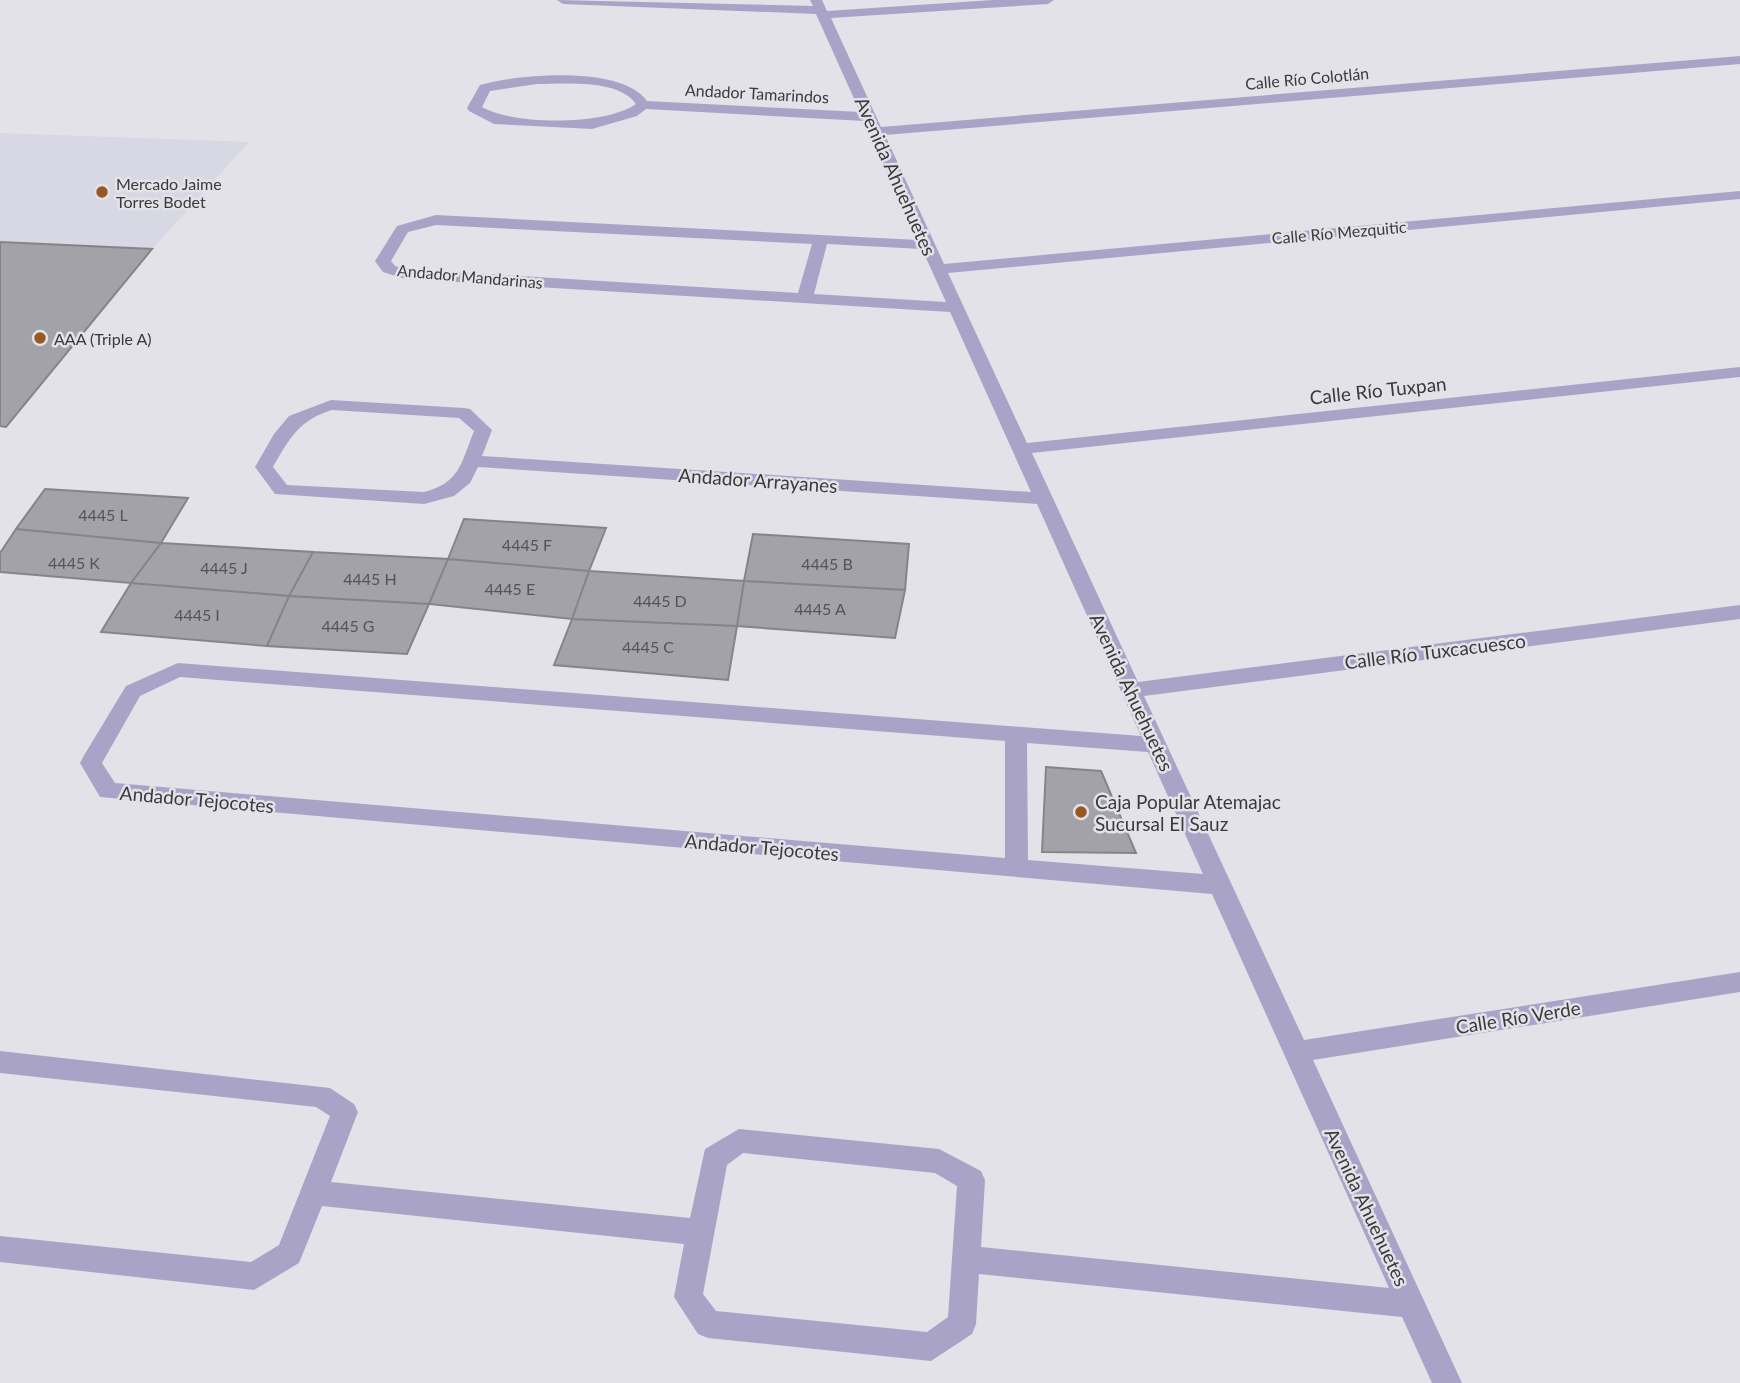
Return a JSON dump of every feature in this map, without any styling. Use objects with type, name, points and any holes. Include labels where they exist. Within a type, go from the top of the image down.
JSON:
[{"type":"street","points":[[563,0],[681,2],[820,9],[1048,0]]},
{"type":"street","name":"Avenida Ahuehuetes","points":[[820,9],[1447,1383]]},
{"type":"street","name":"Calle Río Colotlán","points":[[873,124],[1740,60]]},
{"type":"street","name":"Andador Tamarindos","points":[[643,105],[635,93],[615,85],[518,79],[485,88],[474,108],[494,120],[592,125],[632,113],[643,105],[873,124]]},
{"type":"street","name":"Calle Río Mezquitic","points":[[939,269],[1740,195]]},
{"type":"street","name":"Andador Mandarinas","points":[[928,245],[436,220],[402,229],[383,261],[389,269],[405,274],[957,308]]},
{"type":"street","points":[[805,299],[821,239]]},
{"type":"street","name":"Calle Río Tuxpan","points":[[1021,449],[1740,372]]},
{"type":"street","points":[[331,405],[464,413],[483,430],[471,461],[464,479],[447,492],[424,498],[282,490],[264,467],[290,421],[309,410],[331,405]]},
{"type":"street","name":"Andador Arrayanes","points":[[471,461],[1045,499]]},
{"type":"street","name":"Calle Río Tuxcacuesco","points":[[1130,690],[1740,612]]},
{"type":"street","name":"Andador Tejocotes","points":[[1156,745],[178,670],[133,691],[91,763],[108,791],[1220,885]]},
{"type":"street","points":[[1016,734],[1017,868]]},
{"type":"street","name":"Calle Río Verde","points":[[1297,1052],[1740,982]]},
{"type":"street","points":[[0,1062],[321,1096],[345,1112],[289,1254],[254,1276],[0,1250]]},
{"type":"street","points":[[738,1141],[939,1161],[971,1180],[965,1259],[962,1324],[931,1347],[708,1324],[688,1297],[715,1158],[738,1141]]},
{"type":"street","points":[[313,1193],[699,1232]]},
{"type":"street","points":[[965,1259],[1412,1304]]},
{"type":"shaded area","name":"Mercado Jaime Torres Bodet","points":[[0,133],[249,142],[152,249],[0,242]]},
{"type":"building","name":"AAA (Triple A)","points":[[0,242],[152,249],[6,427],[0,426]]},
{"type":"building","points":[[45,489],[188,498],[161,543],[16,529]]},
{"type":"building","points":[[464,519],[606,528],[589,571],[448,559]]},
{"type":"building","points":[[16,529],[161,543],[131,583],[0,572],[0,553]]},
{"type":"building","points":[[753,534],[909,544],[905,590],[744,581]]},
{"type":"building","points":[[161,543],[313,552],[289,596],[131,583]]},
{"type":"building","points":[[313,552],[448,559],[429,604],[289,596]]},
{"type":"building","points":[[448,559],[589,571],[572,619],[429,604]]},
{"type":"building","points":[[589,571],[744,581],[737,626],[572,619]]},
{"type":"building","points":[[744,581],[905,590],[895,638],[737,626]]},
{"type":"building","points":[[131,583],[289,596],[267,646],[101,632]]},
{"type":"building","points":[[289,596],[429,604],[407,654],[267,646]]},
{"type":"building","points":[[572,619],[737,626],[728,680],[554,665]]},
{"type":"building","name":"Caja Popular Atemajac Sucursal El Sauz","points":[[1046,767],[1101,771],[1136,853],[1042,852]]},
{"type":"place","name":"Mercado Jaime Torres Bodet","points":[[102,192]]},
{"type":"place","name":"AAA (Triple A)","points":[[40,338]]},
{"type":"place","name":"Caja Popular Atemajac Sucursal El Sauz","points":[[1081,812]]}]
